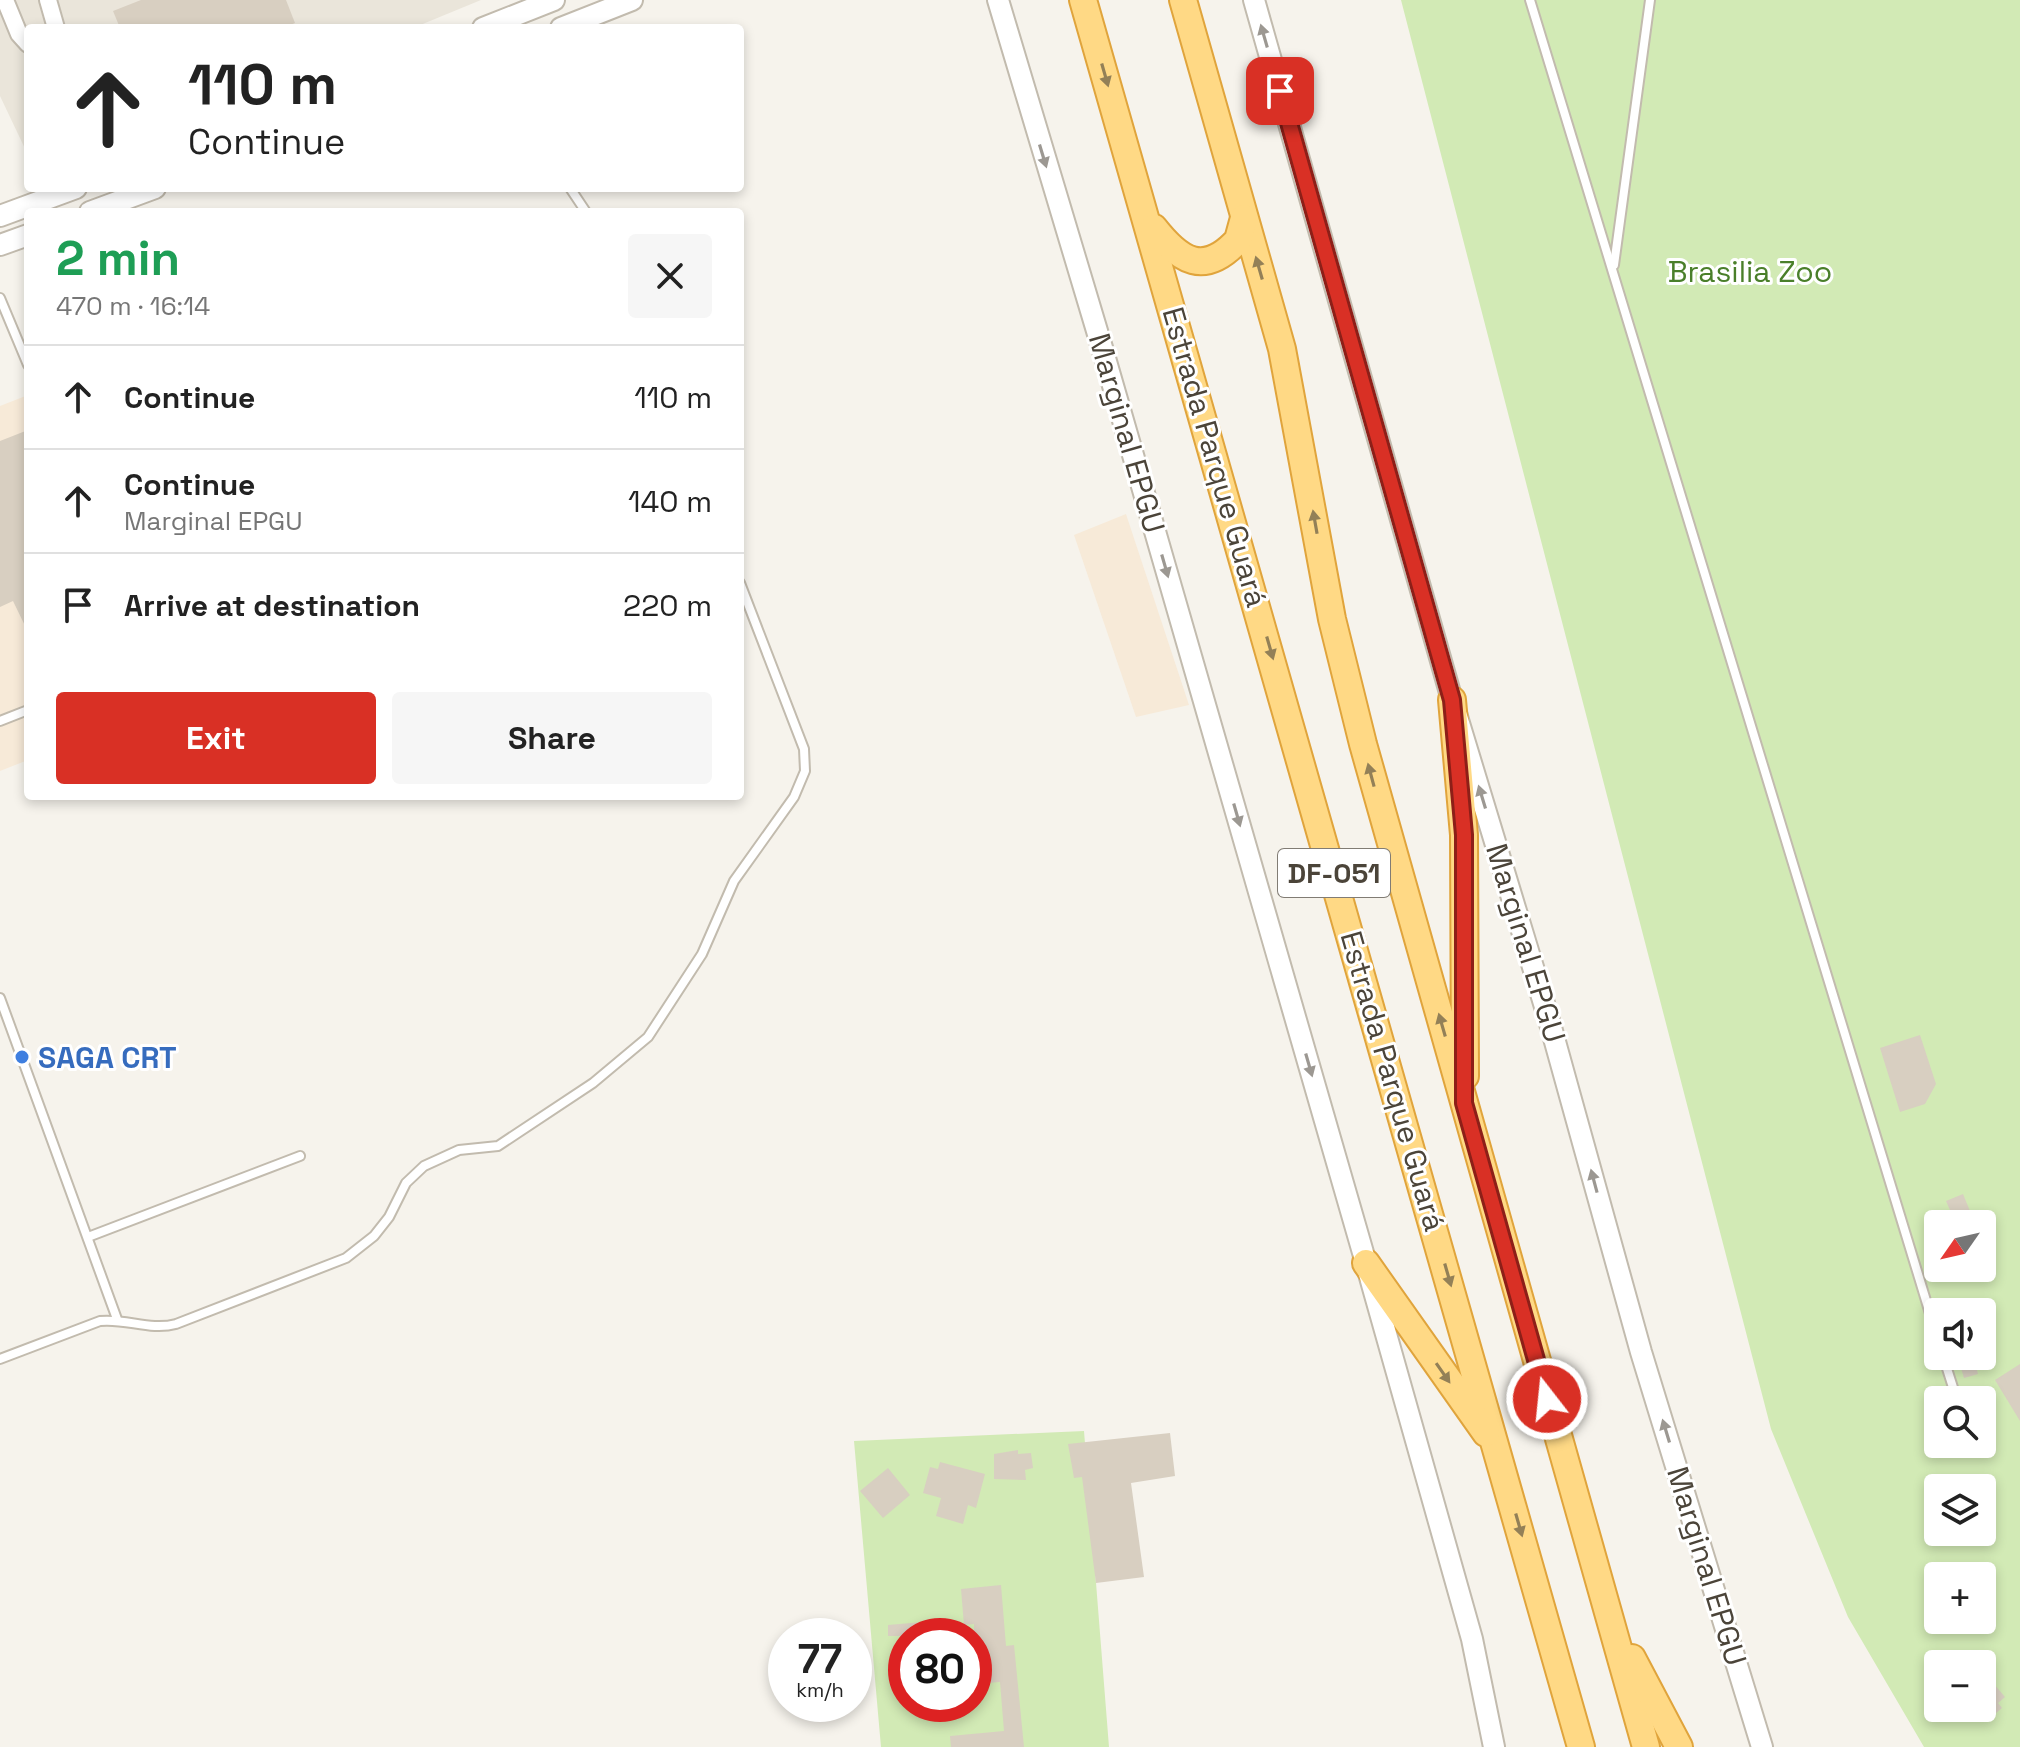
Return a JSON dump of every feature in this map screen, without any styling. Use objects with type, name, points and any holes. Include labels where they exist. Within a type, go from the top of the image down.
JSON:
[{"type":"highway","name":"Estrada Parque Guará","points":[[1083,0],[1581,1747]]},
{"type":"highway","name":"Estrada Parque Guará","points":[[1183,0],[1282,349],[1332,619],[1363,744],[1646,1747]]},
{"type":"highway","points":[[1147,219],[1171,249],[1189,261],[1205,262],[1238,240],[1244,218]]},
{"type":"highway","points":[[1452,700],[1464,835],[1464,1103]]},
{"type":"highway","points":[[1366,1263],[1498,1449]]},
{"type":"highway","points":[[1605,1606],[1679,1747]]},
{"type":"street","points":[[5,0],[24,40]]},
{"type":"street","points":[[48,0],[55,24]]},
{"type":"street","points":[[496,24],[526,15],[554,0]]},
{"type":"street","points":[[571,24],[632,0]]},
{"type":"street","name":"Marginal EPGU","points":[[998,0],[1103,351],[1366,1263],[1472,1639],[1494,1747]]},
{"type":"street","name":"Marginal EPGU","points":[[1254,0],[1452,700],[1549,1020],[1641,1352],[1762,1747]]},
{"type":"street","points":[[0,216],[65,192]]},
{"type":"street","points":[[101,208],[144,192]]},
{"type":"street","points":[[0,245],[24,236]]},
{"type":"lane","points":[[1530,0],[1925,1298]]},
{"type":"lane","points":[[1613,269],[1650,0]]},
{"type":"lane","points":[[0,298],[24,355]]},
{"type":"lane","points":[[0,1359],[80,1327],[117,1319],[161,1328],[176,1324],[346,1258],[374,1236],[389,1217],[406,1183],[424,1166],[459,1150],[498,1146],[593,1083],[648,1037],[702,954],[734,881],[794,797],[805,771],[804,749],[744,593]]},
{"type":"lane","points":[[0,721],[24,712]]},
{"type":"lane","points":[[0,998],[117,1319]]},
{"type":"lane","points":[[88,1237],[300,1156]]},
{"type":"shaded area","points":[[0,0],[481,0],[423,24],[24,24],[24,147],[0,96]]},
{"type":"shaded area","points":[[24,397],[24,762],[0,771],[0,406]]},
{"type":"shaded area","points":[[1126,514],[1189,705],[1136,717],[1074,535]]},
{"type":"green space","name":"Brasilia Zoo","points":[[1401,0],[2020,0],[2020,1747],[1924,1747],[1848,1617],[1771,1429]]},
{"type":"green space","points":[[1084,1431],[1109,1747],[881,1747],[854,1441]]},
{"type":"building","points":[[141,0],[286,0],[295,23],[118,24],[113,11]]},
{"type":"building","points":[[24,432],[24,624],[13,601],[0,607],[0,441]]},
{"type":"building","points":[[1920,1035],[1936,1084],[1925,1104],[1900,1112],[1880,1048]]},
{"type":"building","points":[[1963,1194],[1970,1210],[1950,1210],[1946,1201]]},
{"type":"building","points":[[2020,1364],[2020,1421],[1995,1380]]},
{"type":"building","points":[[1962,1370],[1977,1370],[1978,1374],[1964,1378]]},
{"type":"building","points":[[1170,1433],[1175,1476],[1131,1483],[1144,1577],[1096,1583],[1082,1477],[1074,1478],[1068,1444]]},
{"type":"building","points":[[1018,1450],[1018,1454],[1031,1453],[1033,1468],[1025,1470],[1026,1480],[994,1479],[994,1454]]},
{"type":"building","points":[[940,1462],[985,1474],[976,1508],[968,1505],[963,1524],[936,1516],[941,1498],[923,1493],[930,1467],[938,1469]]},
{"type":"building","points":[[888,1468],[910,1495],[883,1518],[860,1491]]},
{"type":"building","points":[[1001,1585],[1006,1646],[1014,1645],[1024,1747],[951,1747],[950,1736],[1004,1731],[1000,1682],[992,1683],[992,1618],[963,1618],[961,1589]]},
{"type":"building","points":[[1996,1686],[2005,1697],[1998,1703],[2002,1708],[1996,1713]]},
{"type":"place","name":"SAGA CRT","points":[[22,1057]]},
{"type":"route","points":[[1280,91],[1452,700],[1464,835],[1464,1103],[1547,1399]]}]
